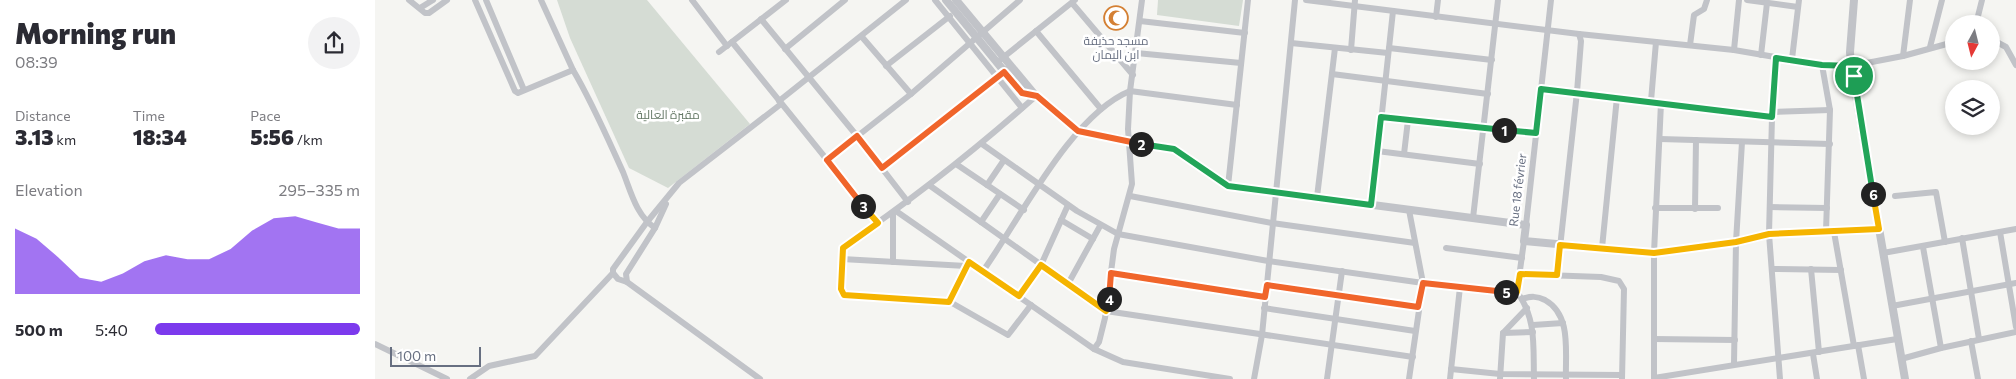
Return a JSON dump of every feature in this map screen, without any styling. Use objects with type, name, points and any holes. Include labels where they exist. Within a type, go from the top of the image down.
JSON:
[{"type":"street","points":[[409,0],[429,13],[447,0]]},
{"type":"street","points":[[420,8],[433,0]]},
{"type":"street","points":[[475,0],[515,91],[518,93],[573,70]]},
{"type":"street","points":[[486,0],[524,90]]},
{"type":"street","points":[[541,0],[623,172],[639,211],[647,222],[655,228]]},
{"type":"street","points":[[692,0],[780,103],[878,223]]},
{"type":"street","points":[[719,52],[784,0]]},
{"type":"street","points":[[785,49],[845,0]]},
{"type":"street","points":[[469,379],[489,366],[535,356],[613,273],[614,266],[679,183],[906,0]]},
{"type":"street","points":[[935,0],[979,34]]},
{"type":"street","points":[[946,0],[969,45],[1022,108]]},
{"type":"street","points":[[956,0],[979,34],[1000,60],[1004,72],[1022,93],[1037,96]]},
{"type":"street","points":[[827,160],[911,94],[1020,0]]},
{"type":"street","points":[[1094,349],[1099,342],[1106,311],[1118,234],[1132,184],[1129,142],[1130,91],[1142,0]]},
{"type":"street","points":[[1228,186],[1249,0]]},
{"type":"street","points":[[1254,379],[1267,285],[1295,0]]},
{"type":"street","points":[[1306,0],[1355,2],[1393,11],[1436,17],[1734,50],[1822,65],[1851,66],[1903,56],[1945,44]]},
{"type":"street","points":[[1436,17],[1438,0]]},
{"type":"street","points":[[1473,218],[1493,60],[1498,0]]},
{"type":"street","name":"Rue 18 février","points":[[1517,292],[1551,0]]},
{"type":"street","points":[[1690,45],[1694,15],[1704,9],[1707,0]]},
{"type":"street","points":[[1734,50],[1739,0]]},
{"type":"street","points":[[1747,0],[1767,3],[1799,3],[1792,59]]},
{"type":"street","points":[[1854,0],[1849,52],[1905,379]]},
{"type":"street","points":[[1903,56],[1910,0]]},
{"type":"street","points":[[1930,47],[1942,0]]},
{"type":"street","points":[[1978,15],[1980,0]]},
{"type":"street","points":[[1000,60],[1074,1],[1133,75]]},
{"type":"street","points":[[1351,50],[1355,2]]},
{"type":"street","points":[[1761,55],[1767,3]]},
{"type":"street","points":[[1371,205],[1393,11]]},
{"type":"street","points":[[886,66],[952,15]]},
{"type":"street","points":[[761,19],[857,136],[907,202]]},
{"type":"street","points":[[1140,21],[1245,33]]},
{"type":"street","points":[[1036,31],[1101,109]]},
{"type":"street","points":[[1557,275],[1577,92],[1581,41],[1579,34]]},
{"type":"street","points":[[862,36],[911,94]]},
{"type":"street","points":[[1651,101],[1656,42]]},
{"type":"street","points":[[1291,43],[1351,50],[1389,51],[1493,60]]},
{"type":"street","points":[[2000,44],[2006,47],[2016,65]]},
{"type":"street","points":[[1317,198],[1335,48]]},
{"type":"street","points":[[1136,53],[1241,63]]},
{"type":"street","points":[[1776,58],[1772,114],[1769,234],[1781,379]]},
{"type":"street","points":[[1000,60],[1011,66],[1037,96],[1078,131],[1174,149],[1228,186],[1526,225]]},
{"type":"street","points":[[1822,65],[1830,110],[1831,144],[1827,208],[1830,232],[1841,270],[1864,379]]},
{"type":"street","points":[[882,168],[1011,66]]},
{"type":"street","points":[[1332,74],[1488,94]]},
{"type":"street","points":[[1541,89],[1772,114],[1830,110]]},
{"type":"street","points":[[983,272],[1039,186],[1078,131],[1101,109],[1120,95],[1130,91],[1237,105]]},
{"type":"street","points":[[1031,305],[1008,335],[949,302],[844,295],[841,289],[844,246],[895,212],[982,144],[1037,96]]},
{"type":"street","points":[[1602,248],[1617,97]]},
{"type":"street","points":[[1661,103],[1655,208],[1654,379],[1684,377],[1734,364],[1816,353],[1897,339]]},
{"type":"street","points":[[1381,117],[1536,133]]},
{"type":"street","points":[[1403,154],[1408,120]]},
{"type":"street","points":[[1660,139],[1831,144]]},
{"type":"street","points":[[1695,209],[1696,140]]},
{"type":"street","points":[[1734,364],[1736,242],[1742,142]]},
{"type":"street","points":[[982,144],[1039,186],[1100,226],[1118,234],[1268,261],[1423,283],[1517,292],[1527,308],[1533,328],[1534,376]]},
{"type":"street","points":[[1377,151],[1480,164]]},
{"type":"street","points":[[987,185],[1004,160]]},
{"type":"street","points":[[956,164],[1024,210]]},
{"type":"street","points":[[929,185],[1106,311],[1413,357]]},
{"type":"street","points":[[1895,196],[1935,192],[1945,242]]},
{"type":"street","points":[[981,222],[1000,194]]},
{"type":"street","points":[[627,282],[626,274],[655,228],[670,196]]},
{"type":"street","points":[[1130,196],[1272,223],[1415,243]]},
{"type":"street","points":[[1019,296],[1041,265],[1068,205]]},
{"type":"street","points":[[1770,207],[1827,208]]},
{"type":"street","points":[[1655,208],[1718,208]]},
{"type":"street","points":[[1409,210],[1423,283],[1409,379]]},
{"type":"street","points":[[893,262],[895,212]]},
{"type":"street","points":[[895,212],[1094,349],[1123,362],[1231,379]]},
{"type":"street","points":[[1061,220],[1093,240]]},
{"type":"street","points":[[1068,284],[1100,226]]},
{"type":"street","points":[[1523,241],[1654,253],[1736,242],[1769,234],[1879,229]]},
{"type":"street","points":[[1883,253],[2016,229]]},
{"type":"street","points":[[2000,232],[2016,327]]},
{"type":"street","points":[[1962,238],[1979,339]]},
{"type":"street","points":[[1923,247],[1941,348]]},
{"type":"street","points":[[1446,248],[1522,258]]},
{"type":"street","points":[[843,259],[968,264]]},
{"type":"street","points":[[949,302],[968,264]]},
{"type":"street","points":[[1772,269],[1841,270]]},
{"type":"street","points":[[1811,269],[1817,379]]},
{"type":"street","points":[[1327,379],[1342,271]]},
{"type":"street","points":[[613,273],[618,279],[627,282],[760,379]]},
{"type":"street","points":[[1111,273],[1265,297]]},
{"type":"street","points":[[1451,369],[1500,376],[1622,377],[1623,285],[1612,278],[1520,274]]},
{"type":"street","points":[[1892,306],[2016,283]]},
{"type":"street","points":[[1267,285],[1338,297],[1418,307]]},
{"type":"street","points":[[1450,379],[1459,287]]},
{"type":"street","points":[[1522,299],[1534,296],[1552,304],[1559,311],[1563,324],[1566,377]]},
{"type":"street","points":[[1264,308],[1415,331]]},
{"type":"street","points":[[1500,376],[1503,333],[1527,308]]},
{"type":"street","points":[[1503,333],[1563,324]]},
{"type":"street","points":[[1901,359],[1979,339],[2016,332]]},
{"type":"street","points":[[1654,339],[1735,340]]},
{"type":"street","points":[[1971,341],[1978,379]]},
{"type":"street","points":[[375,344],[447,379]]},
{"type":"green space","name":"مقبرة العالية","points":[[557,0],[647,0],[750,124],[668,188],[629,168],[570,38]]},
{"type":"green space","points":[[1158,0],[1243,0],[1239,26],[1157,15]]},
{"type":"place","name":"مسجد حذيفة ابن اليمان","points":[[1116,18]]},
{"type":"route","points":[[1776,58],[1822,65],[1839,64],[1851,66],[1854,76],[1879,229],[1769,234],[1736,242],[1654,253],[1560,245],[1557,275],[1520,274],[1517,292],[1423,283],[1418,307],[1338,297],[1267,285],[1265,297],[1111,273],[1106,311],[1041,265],[1019,296],[969,262],[949,302],[927,299],[844,295],[841,289],[844,246],[878,223],[827,160],[857,136],[882,168],[1004,72],[1022,93],[1037,96],[1078,131],[1090,135],[1174,149],[1228,186],[1371,205],[1381,117],[1536,133],[1541,89],[1772,117],[1776,58]]}]
